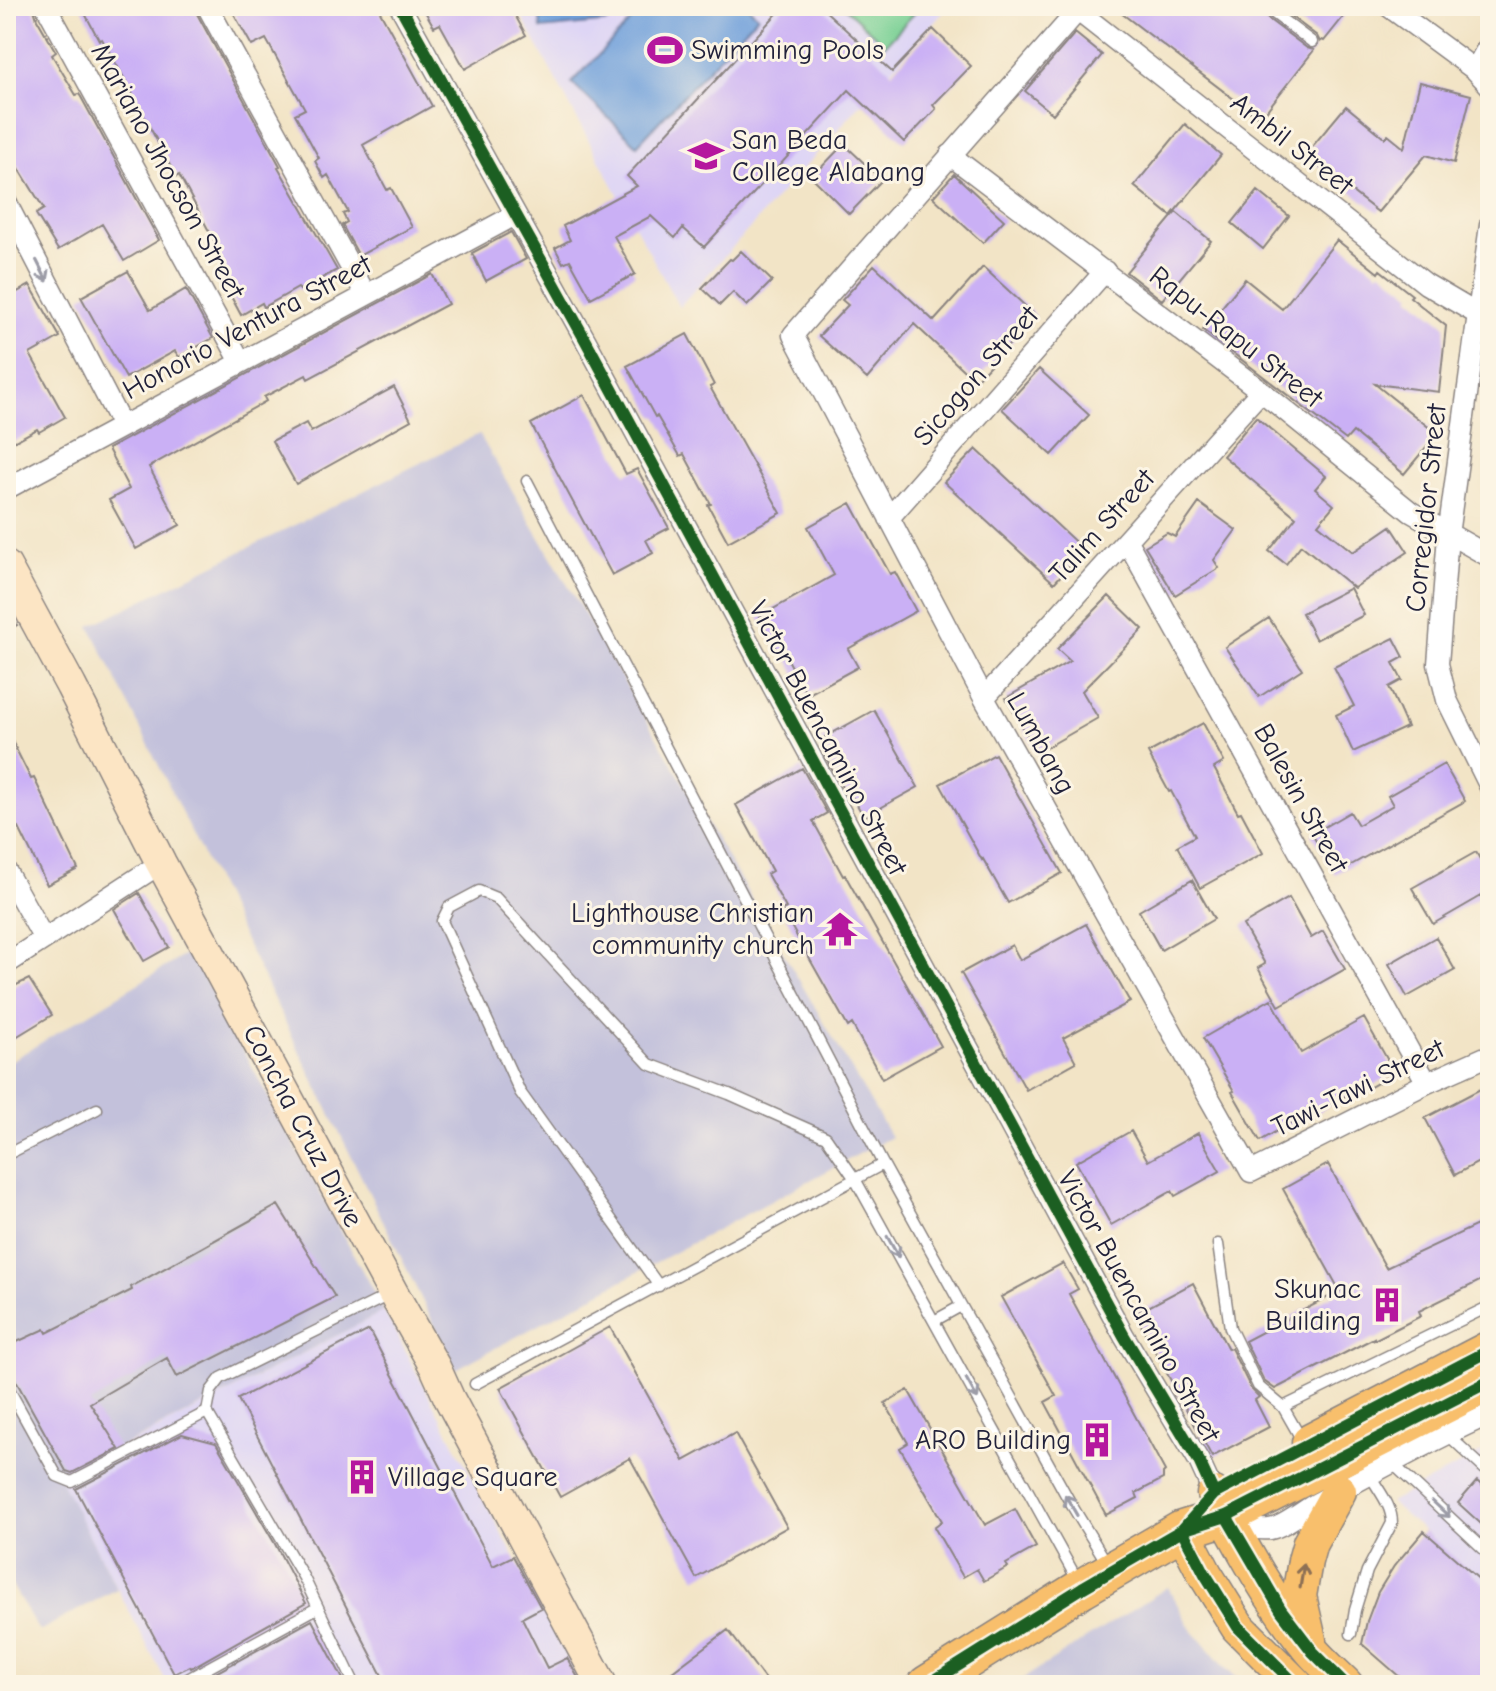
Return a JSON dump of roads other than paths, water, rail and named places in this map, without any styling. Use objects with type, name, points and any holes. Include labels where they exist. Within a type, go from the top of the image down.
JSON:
[{"type":"highway","points":[[927,1685],[1182,1530],[1306,1446],[1490,1350]]},
{"type":"highway","points":[[1220,1505],[1490,1381]]},
{"type":"main road","points":[[1313,1652],[1299,1596],[1310,1543],[1339,1491]]},
{"type":"main road","points":[[1220,1505],[1269,1593],[1313,1652],[1346,1685]]},
{"type":"main road","points":[[1182,1530],[1238,1627],[1296,1685]]},
{"type":"street","name":"Mariano Jhocson Street","points":[[46,6],[241,362]]},
{"type":"street","points":[[207,6],[366,295]]},
{"type":"street","name":"Victor Buencamino Street","points":[[400,6],[586,341],[1124,1336],[1199,1461],[1220,1505]]},
{"type":"street","points":[[1388,6],[1475,70],[1490,86]]},
{"type":"street","points":[[950,155],[1080,9]]},
{"type":"street","name":"Ambil Street","points":[[1080,9],[1426,284],[1477,314]]},
{"type":"street","points":[[1475,70],[1490,43]]},
{"type":"street","name":"Rapu-Rapu Street","points":[[950,155],[1261,391],[1411,512],[1490,557]]},
{"type":"street","name":"Lumbang","points":[[950,155],[793,335],[984,698],[1251,1172]]},
{"type":"street","points":[[6,202],[122,426]]},
{"type":"street","name":"Honorio Ventura Street","points":[[6,489],[515,215]]},
{"type":"street","name":"Corregidor Street","points":[[1490,225],[1448,535],[1438,664],[1447,700],[1490,787]]},
{"type":"street","name":"Sicogon Street","points":[[889,518],[1105,271]]},
{"type":"street","name":"Talim Street","points":[[984,698],[1261,391]]},
{"type":"street","name":"Balesin Street","points":[[1127,541],[1427,1083]]},
{"type":"street","name":"Concha Cruz Drive","points":[[6,566],[161,863],[435,1367],[602,1685]]},
{"type":"street","points":[[6,964],[161,863]]},
{"type":"street","points":[[6,871],[44,939]]},
{"type":"street","name":"Tawi-Tawi Street","points":[[1251,1172],[1427,1083],[1490,1055]]},
{"type":"street","points":[[1220,1505],[1245,1527],[1275,1528],[1339,1491],[1490,1414]]},
{"type":"lane","points":[[1264,6],[1312,42]]},
{"type":"lane","points":[[527,481],[883,1164],[1071,1504],[1097,1580]]},
{"type":"lane","points":[[659,1286],[520,1092],[442,921],[449,907],[479,891],[496,898],[649,1064],[729,1094],[826,1137],[855,1179],[934,1321],[1097,1580]]},
{"type":"lane","points":[[6,1155],[97,1109]]},
{"type":"lane","points":[[475,1384],[883,1164]]},
{"type":"lane","points":[[1218,1244],[1230,1328],[1258,1386],[1283,1407],[1306,1446]]},
{"type":"lane","points":[[355,1685],[317,1608],[207,1412],[211,1391],[221,1378],[393,1293]]},
{"type":"lane","points":[[934,1321],[961,1306]]},
{"type":"lane","points":[[1283,1407],[1490,1306]]},
{"type":"lane","points":[[6,1384],[57,1476],[72,1482],[207,1412]]},
{"type":"lane","points":[[1447,1434],[1490,1474]]},
{"type":"lane","points":[[1392,1463],[1490,1555]]},
{"type":"lane","points":[[1351,1634],[1367,1571],[1392,1523],[1392,1514],[1370,1475]]},
{"type":"lane","points":[[188,1685],[186,1680],[317,1608]]},
{"type":"water","points":[[539,6],[606,6],[608,22],[541,29]]},
{"type":"water","name":"Swimming Pools","points":[[645,6],[747,6],[758,16],[637,145],[572,83]]},
{"type":"place","name":"Swimming Pools","points":[[665,50]]},
{"type":"place","name":"San Beda College Alabang","points":[[706,156]]},
{"type":"place","name":"Lighthouse Christian community church","points":[[840,929]]},
{"type":"place","name":"Skunac Building","points":[[1387,1305]]},
{"type":"place","name":"ARO Building","points":[[1097,1440]]},
{"type":"place","name":"Village Square","points":[[362,1477]]}]
